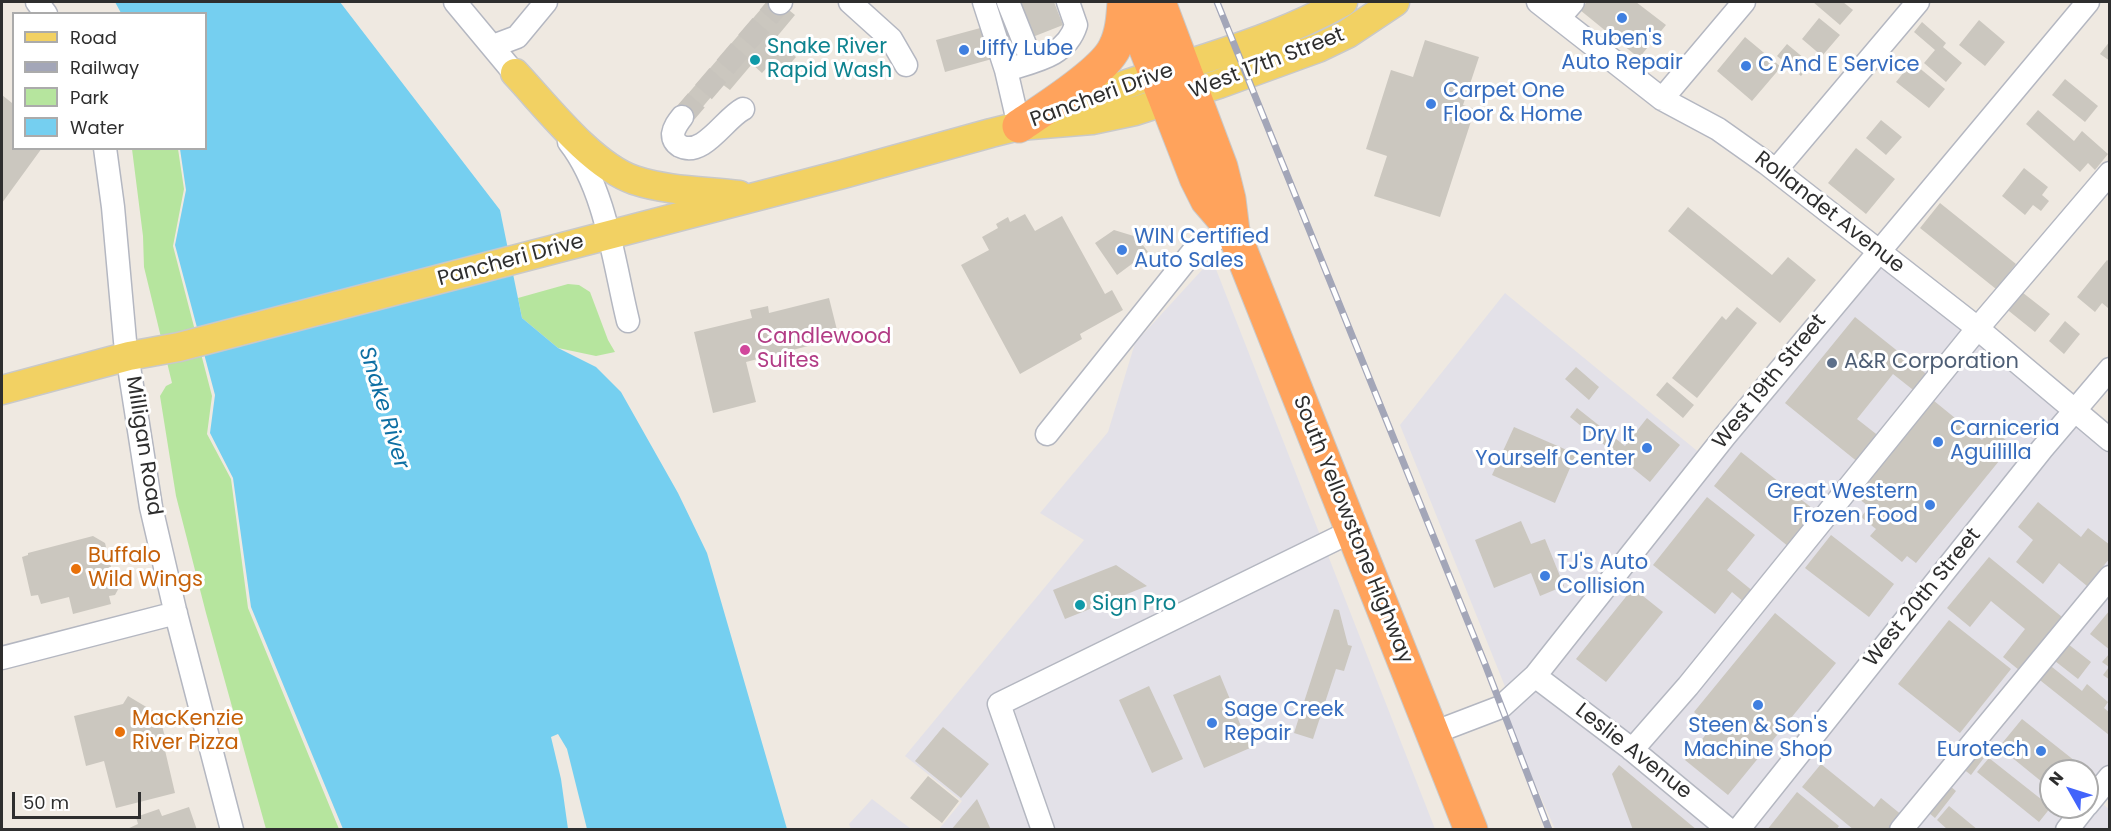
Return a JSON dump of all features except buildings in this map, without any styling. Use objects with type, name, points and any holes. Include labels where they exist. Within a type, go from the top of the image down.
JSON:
[{"type":"highway","points":[[1019,126],[1081,81],[1114,50],[1119,36],[1124,2]]},
{"type":"highway","name":"South Yellowstone Highway","points":[[1130,2],[1138,29],[1175,84]]},
{"type":"highway","name":"South Yellowstone Highway","points":[[1159,2],[1196,178],[1207,200],[1233,231],[1471,830]]},
{"type":"main road","name":"West 17th Street","points":[[1175,84],[1248,43],[1323,13],[1343,2]]},
{"type":"main road","name":"West 17th Street","points":[[1175,84],[1318,48],[1347,34],[1387,5]]},
{"type":"main road","points":[[515,73],[598,159],[632,179],[654,185],[756,197]]},
{"type":"main road","name":"Pancheri Drive","points":[[2,390],[127,349],[179,347],[1019,126],[1092,120],[1175,84]]},
{"type":"street","points":[[455,2],[515,73],[585,165],[597,194],[628,321]]},
{"type":"street","points":[[493,46],[517,36],[546,2]]},
{"type":"street","points":[[850,2],[891,39],[906,65]]},
{"type":"street","points":[[984,2],[1006,70],[1014,114],[1019,126]]},
{"type":"street","points":[[1008,2],[1032,62]]},
{"type":"street","points":[[1006,70],[1059,51],[1073,34],[1076,25],[1068,2]]},
{"type":"street","name":"Rollandet Avenue","points":[[1538,2],[1566,10],[1662,99],[1718,129],[1776,170],[1977,329],[2109,440]]},
{"type":"street","points":[[1662,99],[1744,2]]},
{"type":"street","points":[[1776,170],[1918,2]]},
{"type":"street","name":"West 19th Street","points":[[1432,733],[1502,707],[1535,676],[1725,436],[2088,2]]},
{"type":"street","points":[[682,117],[675,126],[673,137],[681,147],[689,148],[704,144],[743,109]]},
{"type":"street","name":"Milligan Road","points":[[105,150],[132,392],[152,507],[176,614],[232,830]]},
{"type":"street","points":[[1632,750],[1688,686],[1977,329],[2109,173]]},
{"type":"street","points":[[1047,434],[1195,249],[1233,231]]},
{"type":"street","name":"West 20th Street","points":[[1737,830],[2109,369]]},
{"type":"street","points":[[1043,830],[999,704],[1352,531]]},
{"type":"street","points":[[1901,830],[2109,577]]},
{"type":"street","points":[[2,658],[176,614]]},
{"type":"street","name":"Leslie Avenue","points":[[1535,676],[1632,750],[1729,830]]},
{"type":"street","points":[[2099,790],[2109,777]]},
{"type":"shaded area","points":[[1879,250],[2109,439],[2110,778],[2099,791],[2099,759],[2039,759],[2039,819],[2099,819],[2099,801],[2109,809],[2109,829],[1555,829],[1501,707],[1510,699],[1400,425],[1505,293],[1707,459]]},
{"type":"shaded area","points":[[1212,259],[1435,829],[939,829],[962,801],[905,756],[1084,540],[1040,513],[1108,432],[1135,343]]},
{"type":"shaded area","points":[[872,799],[911,829],[851,829],[849,824]]},
{"type":"green space","points":[[132,150],[178,150],[184,189],[173,246],[212,396],[207,434],[231,479],[248,608],[339,829],[266,829],[176,496],[160,396],[166,386],[172,383],[144,267],[143,236]]},
{"type":"green space","points":[[568,284],[579,285],[590,292],[608,340],[615,352],[596,356],[558,348],[522,318],[518,298]]},
{"type":"water","name":"Snake River","points":[[115,2],[340,2],[500,210],[522,318],[558,348],[596,367],[621,392],[678,493],[707,553],[787,829],[587,829],[567,749],[558,734],[551,737],[561,779],[568,829],[343,829],[251,607],[233,478],[210,433],[215,395],[175,245],[186,190],[180,150],[207,150],[207,12],[120,12]]},
{"type":"tunnel","points":[[682,117],[780,3]]},
{"type":"railway","points":[[1217,2],[1485,664],[1549,830]]},
{"type":"place","name":"Ruben's Auto Repair","points":[[1622,18]]},
{"type":"place","name":"Jiffy Lube","points":[[964,50]]},
{"type":"place","name":"Snake River Rapid Wash","points":[[755,60]]},
{"type":"place","name":"C And E Service","points":[[1746,66]]},
{"type":"place","name":"Carpet One Floor & Home","points":[[1431,104]]},
{"type":"place","name":"WIN Certified Auto Sales","points":[[1122,250]]},
{"type":"place","name":"Candlewood Suites","points":[[745,350]]},
{"type":"place","name":"A&R Corporation","points":[[1832,363]]},
{"type":"place","name":"Carniceria Aguililla","points":[[1938,442]]},
{"type":"place","name":"Dry It Yourself Center","points":[[1647,448]]},
{"type":"place","name":"Great Western Frozen Food","points":[[1930,505]]},
{"type":"place","name":"Buffalo Wild Wings","points":[[76,569]]},
{"type":"place","name":"TJ's Auto Collision","points":[[1545,576]]},
{"type":"place","name":"Sign Pro","points":[[1080,605]]},
{"type":"place","name":"Steen & Son's Machine Shop","points":[[1758,705]]},
{"type":"place","name":"Sage Creek Repair","points":[[1212,723]]},
{"type":"place","name":"MacKenzie River Pizza","points":[[120,732]]},
{"type":"place","name":"Eurotech","points":[[2041,751]]}]
